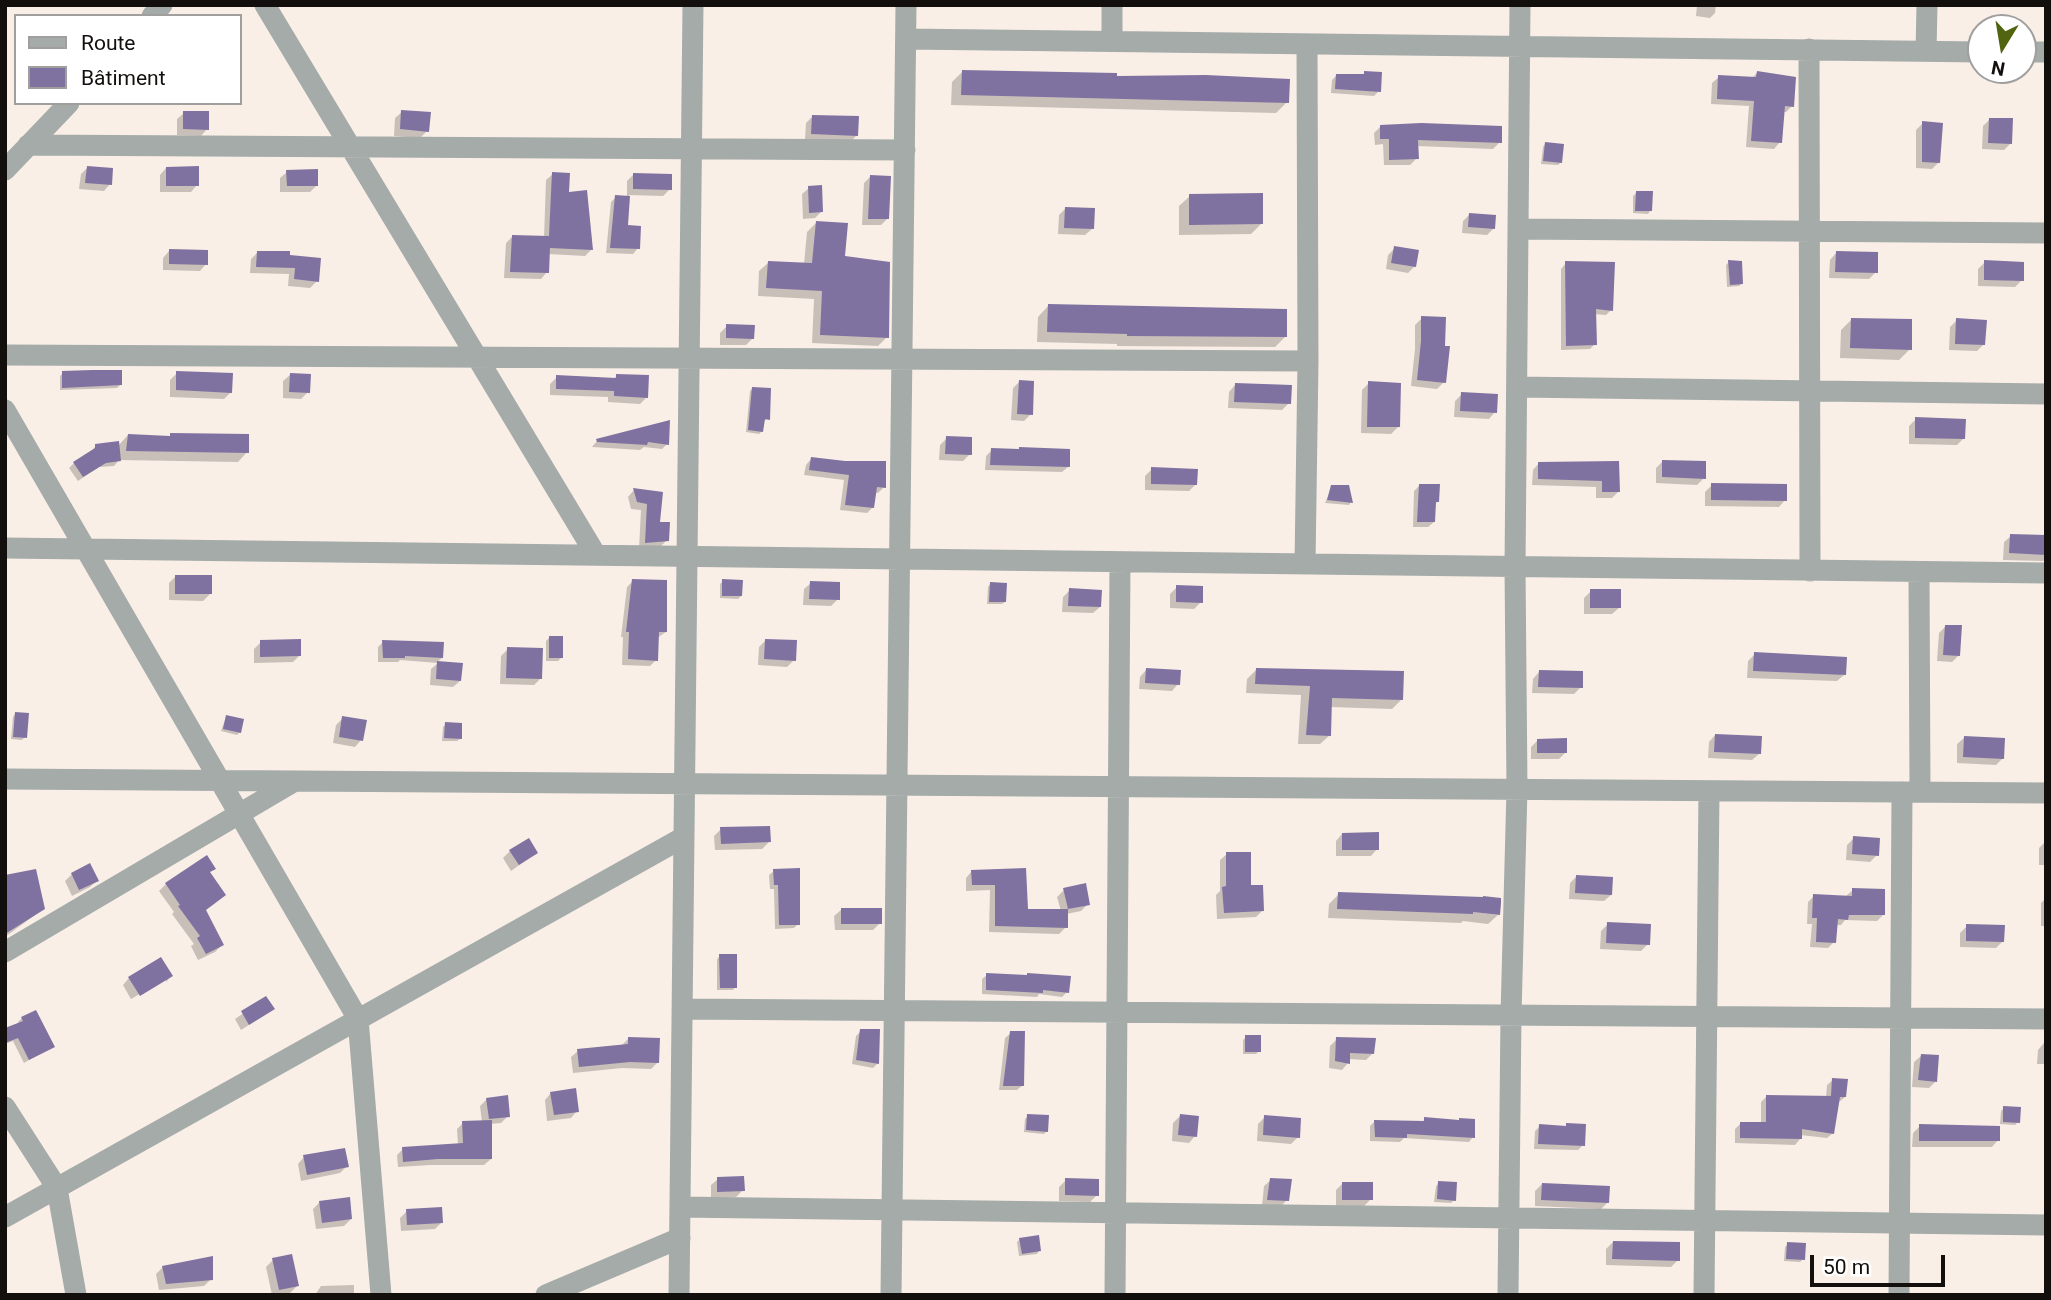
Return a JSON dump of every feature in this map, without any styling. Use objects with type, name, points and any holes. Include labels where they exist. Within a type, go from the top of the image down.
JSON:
[{"type":"street","points":[[265,5],[596,555]]},
{"type":"street","points":[[679,1295],[693,5]]},
{"type":"street","points":[[891,1295],[906,5]]},
{"type":"street","points":[[1112,5],[1112,41]]},
{"type":"street","points":[[1508,1295],[1517,789],[1515,567],[1520,5]]},
{"type":"street","points":[[1926,51],[1927,5]]},
{"type":"street","points":[[906,39],[1967,52]]},
{"type":"street","points":[[1305,564],[1308,361],[1307,44]]},
{"type":"street","points":[[1809,49],[1810,571]]},
{"type":"street","points":[[5,170],[67,105]]},
{"type":"street","points":[[28,145],[905,150]]},
{"type":"street","points":[[1518,229],[2046,233]]},
{"type":"street","points":[[5,355],[1308,361]]},
{"type":"street","points":[[1517,387],[2046,394]]},
{"type":"street","points":[[5,410],[358,1019],[381,1295]]},
{"type":"street","points":[[5,548],[2046,573]]},
{"type":"street","points":[[1115,1295],[1120,562]]},
{"type":"street","points":[[1899,1295],[1900,1018],[1919,572]]},
{"type":"street","points":[[5,779],[2046,793]]},
{"type":"street","points":[[5,952],[295,781]]},
{"type":"street","points":[[1704,1295],[1709,791]]},
{"type":"street","points":[[5,1217],[684,837]]},
{"type":"street","points":[[682,1009],[2046,1019]]},
{"type":"street","points":[[5,1107],[57,1188],[76,1295]]},
{"type":"street","points":[[680,1207],[2046,1225]]},
{"type":"street","points":[[546,1295],[680,1238]]},
{"type":"building","points":[[962,70],[1290,79],[1289,103],[961,95]]},
{"type":"building","points":[[1364,71],[1382,72],[1381,92],[1335,89],[1336,74],[1364,74]]},
{"type":"building","points":[[1757,71],[1796,77],[1794,107],[1785,106],[1782,143],[1751,141],[1754,101],[1717,99],[1718,75],[1756,77]]},
{"type":"building","points":[[401,110],[431,112],[429,132],[400,129]]},
{"type":"building","points":[[183,111],[209,111],[209,130],[183,129]]},
{"type":"building","points":[[812,115],[859,116],[858,136],[811,134]]},
{"type":"building","points":[[1989,118],[2013,118],[2012,144],[1988,143]]},
{"type":"building","points":[[1922,121],[1943,123],[1940,163],[1922,162]]},
{"type":"building","points":[[1421,123],[1502,126],[1502,143],[1418,140],[1419,159],[1389,160],[1389,139],[1380,139],[1380,125]]},
{"type":"building","points":[[1545,142],[1564,144],[1562,163],[1543,161]]},
{"type":"building","points":[[87,166],[113,168],[112,185],[85,183]]},
{"type":"building","points":[[199,166],[199,186],[166,186],[166,167]]},
{"type":"building","points":[[318,169],[318,186],[287,186],[286,170]]},
{"type":"building","points":[[552,172],[570,173],[569,192],[587,190],[593,250],[550,248],[549,273],[510,272],[512,235],[549,236]]},
{"type":"building","points":[[633,173],[672,174],[672,190],[633,189]]},
{"type":"building","points":[[870,175],[891,176],[889,219],[868,219]]},
{"type":"building","points":[[822,185],[823,212],[809,213],[808,186]]},
{"type":"building","points":[[1636,191],[1653,191],[1652,211],[1635,211]]},
{"type":"building","points":[[1263,193],[1263,224],[1189,225],[1189,194]]},
{"type":"building","points":[[615,195],[630,196],[628,225],[641,226],[640,249],[610,248]]},
{"type":"building","points":[[1065,207],[1095,208],[1094,229],[1064,228]]},
{"type":"building","points":[[1469,213],[1496,215],[1495,229],[1468,227]]},
{"type":"building","points":[[816,221],[848,223],[845,256],[890,262],[889,338],[820,335],[822,291],[766,288],[768,261],[812,263]]},
{"type":"building","points":[[1394,246],[1419,250],[1416,267],[1391,263]]},
{"type":"building","points":[[169,249],[208,250],[208,265],[169,264]]},
{"type":"building","points":[[257,251],[290,251],[290,255],[321,258],[319,282],[294,279],[295,268],[256,267]]},
{"type":"building","points":[[1836,251],[1878,252],[1878,273],[1835,272]]},
{"type":"building","points":[[1728,260],[1742,261],[1743,284],[1730,285]]},
{"type":"building","points":[[1984,260],[2024,262],[2024,281],[1984,280]]},
{"type":"building","points":[[1565,261],[1615,262],[1613,311],[1596,309],[1597,345],[1566,346]]},
{"type":"building","points":[[1048,304],[1287,309],[1287,337],[1127,336],[1047,332]]},
{"type":"building","points":[[1421,316],[1446,317],[1445,346],[1450,346],[1446,383],[1417,380]]},
{"type":"building","points":[[1851,318],[1912,319],[1912,350],[1850,348]]},
{"type":"building","points":[[1956,318],[1987,320],[1985,345],[1955,344]]},
{"type":"building","points":[[726,324],[755,325],[754,339],[726,338]]},
{"type":"building","points":[[122,370],[122,385],[62,388],[62,371]]},
{"type":"building","points":[[176,371],[233,373],[232,393],[176,390]]},
{"type":"building","points":[[290,373],[311,374],[310,393],[289,392]]},
{"type":"building","points":[[616,374],[649,375],[648,398],[614,396],[614,391],[556,389],[556,375],[616,378]]},
{"type":"building","points":[[1019,380],[1034,381],[1033,415],[1017,414]]},
{"type":"building","points":[[1368,381],[1401,383],[1400,427],[1367,427]]},
{"type":"building","points":[[1235,383],[1292,385],[1291,404],[1234,402]]},
{"type":"building","points":[[752,387],[771,388],[770,420],[765,419],[763,432],[748,430]]},
{"type":"building","points":[[1461,392],[1498,394],[1497,413],[1460,411]]},
{"type":"building","points":[[1915,417],[1966,419],[1965,439],[1915,438]]},
{"type":"building","points":[[670,420],[669,445],[648,442],[647,445],[597,442],[596,439]]},
{"type":"building","points":[[170,433],[249,434],[249,453],[126,451],[128,434],[170,436]]},
{"type":"building","points":[[946,436],[972,437],[972,455],[945,454]]},
{"type":"building","points":[[119,441],[121,461],[106,463],[83,477],[73,462],[95,448],[95,444]]},
{"type":"building","points":[[991,448],[1070,449],[1070,467],[990,465]]},
{"type":"building","points":[[811,457],[845,461],[886,461],[886,488],[877,487],[874,508],[845,505],[849,475],[809,470]]},
{"type":"building","points":[[1662,460],[1706,461],[1706,479],[1662,477]]},
{"type":"building","points":[[1619,461],[1620,492],[1602,492],[1602,481],[1538,479],[1538,462]]},
{"type":"building","points":[[1151,467],[1198,469],[1197,485],[1151,484]]},
{"type":"building","points":[[1711,483],[1787,484],[1787,501],[1711,500]]},
{"type":"building","points":[[1419,484],[1440,484],[1435,522],[1417,522]]},
{"type":"building","points":[[1331,485],[1349,485],[1353,503],[1327,500]]},
{"type":"building","points":[[633,488],[663,492],[660,522],[670,522],[669,541],[645,543],[647,504],[637,502]]},
{"type":"building","points":[[2010,534],[2046,535],[2046,555],[2009,553]]},
{"type":"building","points":[[175,575],[212,575],[212,594],[175,594]]},
{"type":"building","points":[[632,579],[667,580],[667,632],[659,632],[658,661],[628,659],[629,632],[626,632]]},
{"type":"building","points":[[722,579],[743,580],[742,596],[722,596]]},
{"type":"building","points":[[810,581],[840,582],[840,600],[809,599]]},
{"type":"building","points":[[990,582],[1007,583],[1006,602],[989,602]]},
{"type":"building","points":[[1176,585],[1203,586],[1203,603],[1176,602]]},
{"type":"building","points":[[1069,588],[1102,590],[1101,607],[1068,606]]},
{"type":"building","points":[[1590,589],[1621,589],[1621,608],[1590,608]]},
{"type":"building","points":[[1945,625],[1962,625],[1960,656],[1943,655]]},
{"type":"building","points":[[549,636],[563,636],[563,658],[549,658]]},
{"type":"building","points":[[301,639],[301,656],[260,657],[260,640]]},
{"type":"building","points":[[765,639],[797,640],[796,661],[764,659]]},
{"type":"building","points":[[382,640],[444,642],[443,658],[383,658]]},
{"type":"building","points":[[507,647],[543,648],[542,679],[506,678]]},
{"type":"building","points":[[1754,652],[1847,657],[1846,675],[1753,671]]},
{"type":"building","points":[[437,661],[463,663],[461,681],[436,679]]},
{"type":"building","points":[[1146,668],[1181,670],[1180,685],[1145,683]]},
{"type":"building","points":[[1256,668],[1404,671],[1403,700],[1332,698],[1331,736],[1306,735],[1310,686],[1255,684]]},
{"type":"building","points":[[1539,670],[1583,671],[1583,688],[1538,687]]},
{"type":"building","points":[[15,712],[29,713],[27,738],[13,737]]},
{"type":"building","points":[[226,715],[244,719],[241,733],[223,729]]},
{"type":"building","points":[[342,716],[367,720],[363,741],[339,737]]},
{"type":"building","points":[[445,722],[462,723],[462,739],[444,738]]},
{"type":"building","points":[[1715,734],[1762,736],[1761,754],[1714,752]]},
{"type":"building","points":[[1964,736],[2005,738],[2004,759],[1963,757]]},
{"type":"building","points":[[1567,738],[1567,753],[1537,753],[1537,739]]},
{"type":"building","points":[[770,826],[771,842],[721,844],[720,827]]},
{"type":"building","points":[[1379,832],[1379,850],[1342,850],[1342,833]]},
{"type":"building","points":[[1853,836],[1880,838],[1879,856],[1852,854]]},
{"type":"building","points":[[529,838],[538,853],[519,865],[509,850]]},
{"type":"building","points":[[1226,852],[1251,852],[1251,885],[1263,885],[1264,911],[1224,913],[1222,887],[1226,886]]},
{"type":"building","points":[[207,855],[216,869],[210,872],[226,895],[206,910],[224,945],[206,954],[197,938],[200,936],[165,883]]},
{"type":"building","points":[[90,863],[99,881],[79,890],[71,873]]},
{"type":"building","points":[[800,868],[800,925],[779,925],[778,885],[774,885],[773,869]]},
{"type":"building","points":[[1026,868],[1028,909],[1068,909],[1068,928],[995,926],[995,885],[972,885],[971,870]]},
{"type":"building","points":[[36,869],[45,909],[5,934],[5,875]]},
{"type":"building","points":[[1576,875],[1613,877],[1612,895],[1575,893]]},
{"type":"building","points":[[1086,883],[1090,905],[1068,909],[1063,888]]},
{"type":"building","points":[[1852,888],[1885,889],[1885,915],[1849,915],[1848,920],[1838,919],[1836,943],[1816,942],[1817,918],[1812,918],[1813,894],[1852,896]]},
{"type":"building","points":[[1338,892],[1501,898],[1500,915],[1337,909]]},
{"type":"building","points":[[841,908],[882,908],[882,924],[841,924]]},
{"type":"building","points":[[1607,922],[1651,924],[1650,945],[1606,943]]},
{"type":"building","points":[[1966,924],[2005,925],[2004,942],[1966,941]]},
{"type":"building","points":[[719,954],[737,954],[737,988],[720,988]]},
{"type":"building","points":[[161,957],[173,976],[140,996],[128,977]]},
{"type":"building","points":[[986,973],[1071,976],[1069,993],[986,990]]},
{"type":"building","points":[[266,996],[275,1009],[249,1025],[241,1011]]},
{"type":"building","points":[[36,1010],[55,1047],[29,1060],[18,1038],[5,1043],[5,1028],[23,1021],[21,1017]]},
{"type":"building","points":[[860,1029],[880,1029],[879,1064],[856,1060]]},
{"type":"building","points":[[1010,1031],[1025,1031],[1024,1086],[1003,1086]]},
{"type":"building","points":[[1245,1035],[1261,1035],[1261,1052],[1245,1052]]},
{"type":"building","points":[[628,1037],[660,1038],[659,1063],[630,1062],[579,1067],[577,1049],[628,1044]]},
{"type":"building","points":[[1336,1037],[1376,1038],[1374,1054],[1350,1053],[1350,1064],[1335,1061]]},
{"type":"building","points":[[1921,1054],[1939,1055],[1937,1082],[1918,1080]]},
{"type":"building","points":[[1832,1078],[1848,1079],[1846,1097],[1840,1097],[1834,1134],[1802,1129],[1802,1139],[1740,1138],[1740,1122],[1766,1122],[1766,1095],[1831,1096]]},
{"type":"building","points":[[576,1088],[579,1112],[554,1115],[550,1092]]},
{"type":"building","points":[[508,1095],[510,1117],[489,1119],[486,1098]]},
{"type":"building","points":[[2003,1106],[2021,1107],[2020,1123],[2003,1122]]},
{"type":"building","points":[[1027,1114],[1049,1115],[1048,1132],[1026,1130]]},
{"type":"building","points":[[1180,1114],[1199,1116],[1197,1137],[1178,1135]]},
{"type":"building","points":[[1264,1115],[1301,1118],[1300,1138],[1263,1135]]},
{"type":"building","points":[[1424,1117],[1475,1119],[1475,1138],[1407,1134],[1407,1138],[1375,1137],[1374,1120],[1424,1121]]},
{"type":"building","points":[[492,1120],[492,1159],[403,1162],[402,1147],[463,1143],[462,1121]]},
{"type":"building","points":[[1566,1123],[1586,1124],[1585,1146],[1538,1144],[1539,1124],[1566,1126]]},
{"type":"building","points":[[1919,1124],[2000,1126],[2000,1141],[1919,1141]]},
{"type":"building","points":[[345,1148],[349,1167],[307,1175],[303,1155]]},
{"type":"building","points":[[744,1176],[745,1191],[717,1192],[717,1177]]},
{"type":"building","points":[[1065,1178],[1099,1179],[1099,1196],[1065,1195]]},
{"type":"building","points":[[1270,1178],[1292,1179],[1289,1201],[1267,1200]]},
{"type":"building","points":[[1438,1181],[1457,1182],[1456,1201],[1437,1199]]},
{"type":"building","points":[[1342,1182],[1373,1182],[1373,1200],[1342,1200]]},
{"type":"building","points":[[1542,1183],[1610,1186],[1609,1203],[1541,1200]]},
{"type":"building","points":[[350,1197],[352,1219],[322,1223],[319,1201]]},
{"type":"building","points":[[442,1207],[443,1223],[407,1225],[406,1209]]},
{"type":"building","points":[[1039,1235],[1041,1251],[1022,1254],[1019,1238]]},
{"type":"building","points":[[1613,1241],[1680,1242],[1680,1261],[1612,1259]]},
{"type":"building","points":[[1787,1242],[1806,1243],[1805,1260],[1786,1259]]},
{"type":"building","points":[[292,1254],[299,1286],[279,1290],[272,1258]]},
{"type":"building","points":[[213,1256],[213,1280],[166,1284],[162,1266]]}]
